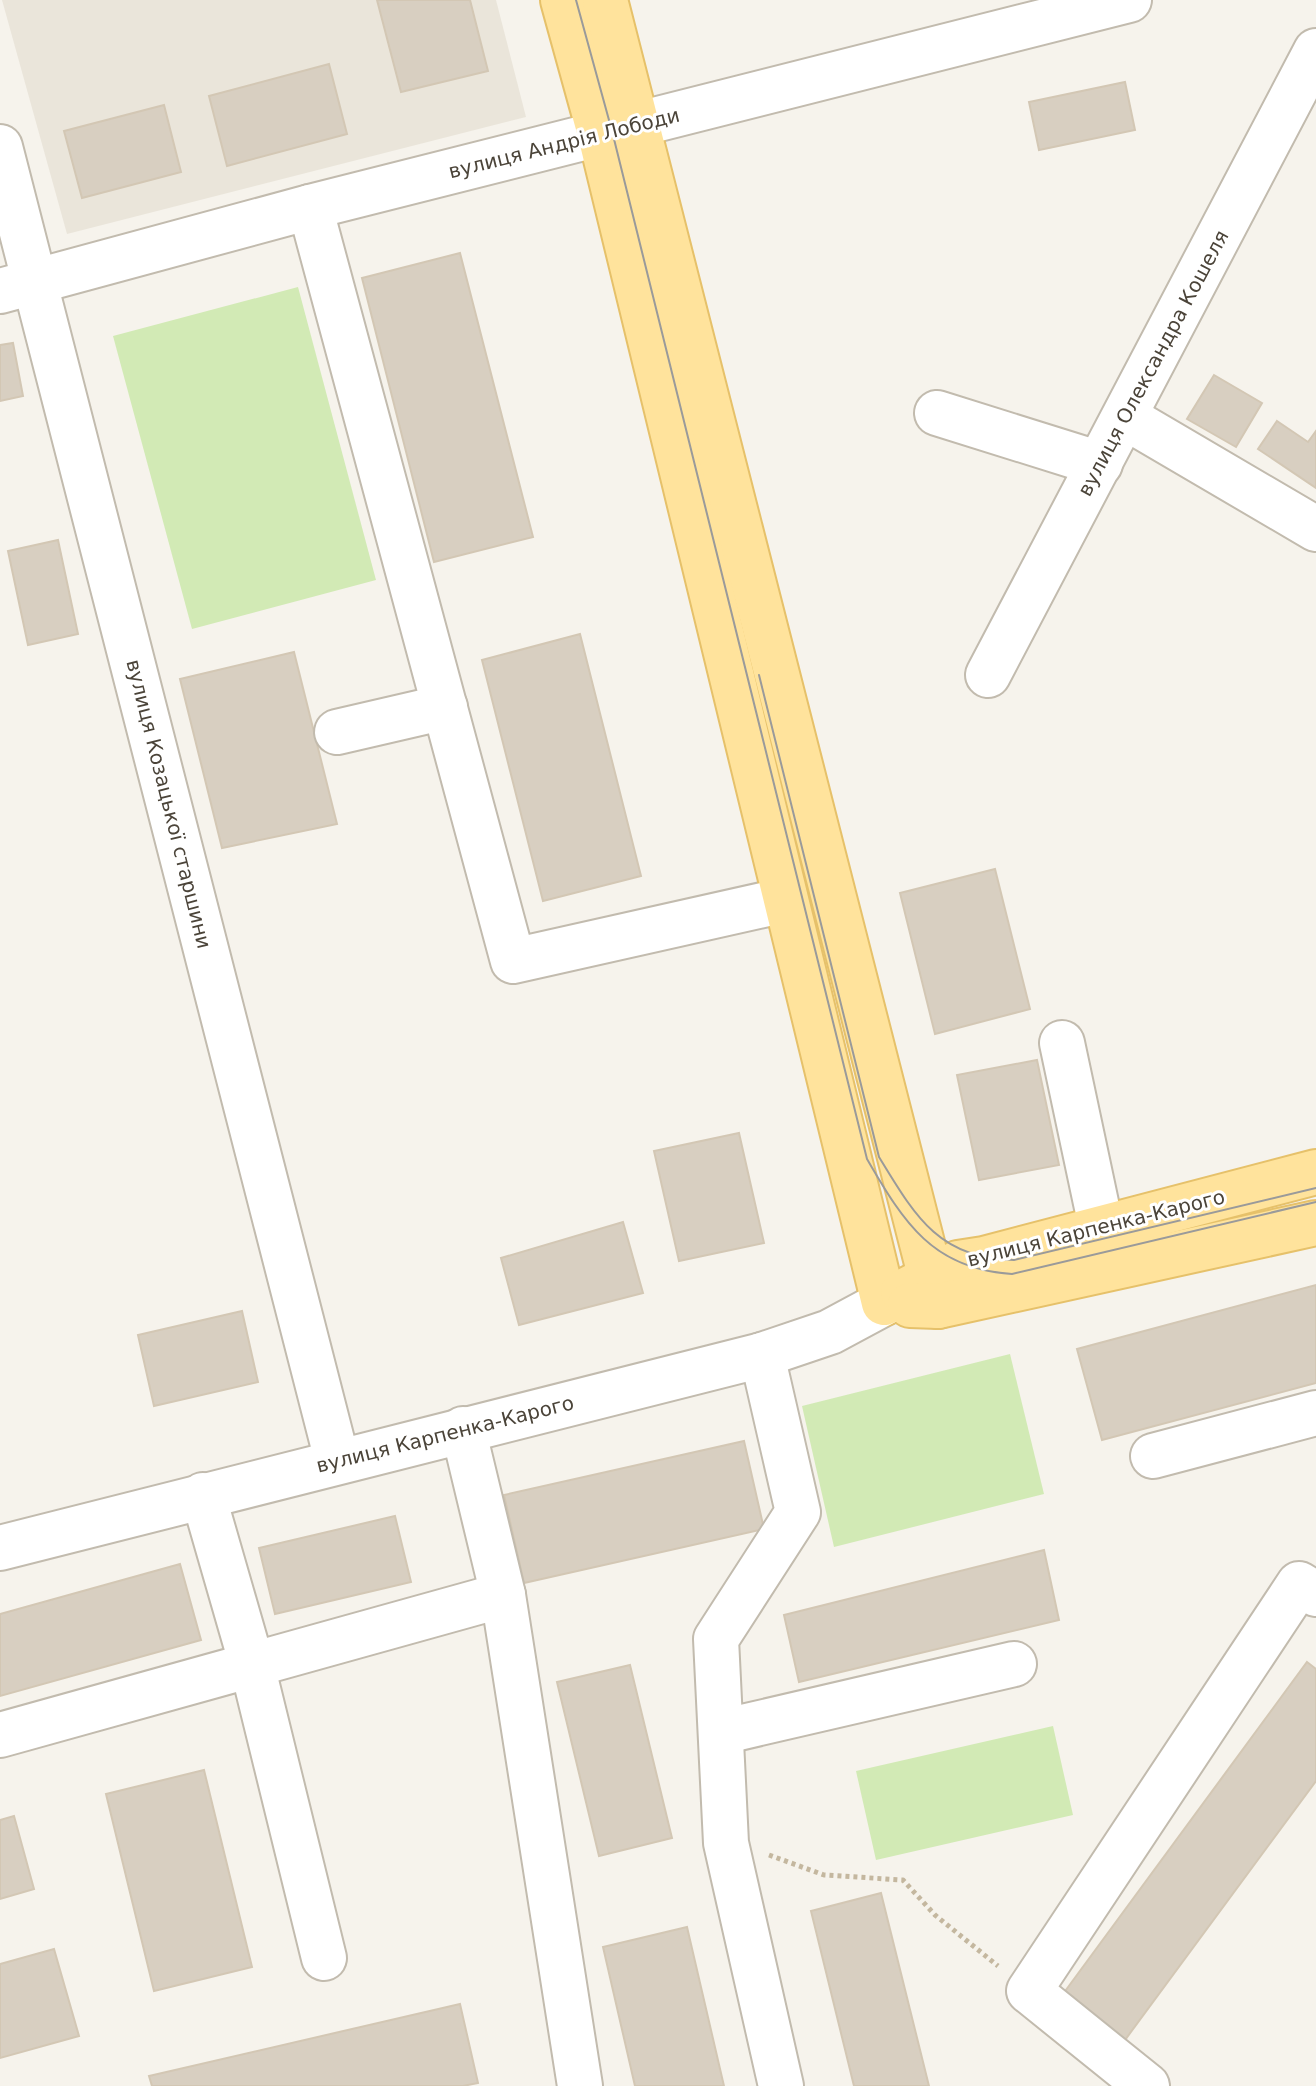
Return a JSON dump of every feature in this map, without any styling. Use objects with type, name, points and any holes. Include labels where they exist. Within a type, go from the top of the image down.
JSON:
[{"type":"main road","points":[[563,0],[618,130],[933,1292]]},
{"type":"main road","points":[[605,0],[618,130],[785,900],[884,1303]]},
{"type":"main road","name":"вулиця Карпенка-Карого","points":[[933,1292],[958,1263],[984,1259],[1316,1172]]},
{"type":"main road","name":"вулиця Карпенка-Карого","points":[[884,1303],[933,1292],[1111,1270],[1316,1223]]},
{"type":"street","name":"вулиця Андрія Лободи","points":[[18,286],[310,207],[1129,0]]},
{"type":"street","name":"вулиця Олександра Кошеля","points":[[988,675],[1316,51]]},
{"type":"street","name":"вулиця Козацької старшини","points":[[0,147],[18,286],[337,1460]]},
{"type":"street","points":[[310,207],[513,961],[785,900]]},
{"type":"street","points":[[937,413],[1100,464]]},
{"type":"street","points":[[1125,417],[1316,529]]},
{"type":"street","points":[[337,732],[445,707]]},
{"type":"street","points":[[1062,1043],[1111,1270]]},
{"type":"street","name":"вулиця Карпенка-Карого","points":[[0,1548],[337,1460],[762,1355],[830,1332],[884,1303]]},
{"type":"street","points":[[762,1355],[798,1512],[716,1639],[726,1843],[781,2086]]},
{"type":"street","points":[[1153,1456],[1316,1413]]},
{"type":"street","points":[[463,1429],[503,1595],[580,2086]]},
{"type":"street","points":[[203,1495],[252,1665],[324,1958]]},
{"type":"street","points":[[1147,2086],[1106,2074],[1029,1991],[1299,1584],[1316,1594]]},
{"type":"street","points":[[0,1735],[503,1595]]},
{"type":"street","points":[[721,1732],[1014,1664]]},
{"type":"path","points":[[726,1843],[824,1875],[903,1880],[935,1915],[1029,1991]]},
{"type":"shaded area","points":[[2,0],[496,0],[526,117],[67,234]]},
{"type":"green space","points":[[298,287],[376,580],[192,629],[113,336]]},
{"type":"green space","points":[[1010,1354],[1044,1494],[834,1547],[802,1406]]},
{"type":"green space","points":[[1053,1726],[1073,1815],[876,1860],[856,1771]]},
{"type":"building","points":[[377,0],[470,0],[488,71],[401,92]]},
{"type":"building","points":[[329,64],[347,134],[227,166],[209,96]]},
{"type":"building","points":[[1125,82],[1135,130],[1039,150],[1029,102]]},
{"type":"building","points":[[164,105],[181,172],[82,198],[64,131]]},
{"type":"building","points":[[460,253],[533,537],[434,562],[362,278]]},
{"type":"building","points":[[13,343],[23,396],[0,401],[0,345]]},
{"type":"building","points":[[1214,375],[1262,403],[1236,447],[1187,419]]},
{"type":"building","points":[[1277,421],[1308,442],[1316,431],[1316,488],[1258,449]]},
{"type":"building","points":[[58,540],[78,634],[28,645],[8,551]]},
{"type":"building","points":[[580,634],[641,876],[543,901],[482,660]]},
{"type":"building","points":[[294,652],[337,824],[222,848],[180,679]]},
{"type":"building","points":[[995,869],[1030,1009],[935,1034],[900,893]]},
{"type":"building","points":[[1037,1060],[1059,1165],[979,1180],[957,1075]]},
{"type":"building","points":[[739,1133],[764,1243],[679,1261],[654,1151]]},
{"type":"building","points":[[623,1222],[643,1293],[519,1325],[501,1258]]},
{"type":"building","points":[[1316,1285],[1316,1383],[1102,1440],[1077,1349]]},
{"type":"building","points":[[242,1311],[258,1382],[154,1406],[138,1335]]},
{"type":"building","points":[[744,1441],[764,1529],[524,1583],[504,1495]]},
{"type":"building","points":[[395,1516],[411,1582],[275,1614],[259,1548]]},
{"type":"building","points":[[1044,1550],[1059,1620],[799,1682],[784,1615]]},
{"type":"building","points":[[180,1564],[201,1640],[0,1696],[0,1614]]},
{"type":"building","points":[[1307,1662],[1316,1669],[1316,1781],[1125,2040],[1063,1994]]},
{"type":"building","points":[[630,1665],[672,1838],[599,1856],[557,1682]]},
{"type":"building","points":[[204,1770],[252,1967],[154,1991],[106,1794]]},
{"type":"building","points":[[14,1816],[34,1889],[0,1899],[0,1820]]},
{"type":"building","points":[[881,1893],[929,2086],[854,2086],[811,1911]]},
{"type":"building","points":[[687,1927],[724,2086],[635,2086],[603,1947]]},
{"type":"building","points":[[54,1949],[79,2036],[0,2058],[0,1964]]},
{"type":"building","points":[[460,2004],[478,2083],[463,2086],[152,2086],[149,2076]]},
{"type":"tram line","points":[[576,0],[612,131],[867,1159],[881,1182],[908,1222],[941,1252],[961,1263],[1012,1274],[1316,1202]]},
{"type":"tram line","points":[[759,675],[879,1157],[905,1198],[932,1230],[966,1252],[1014,1260],[1316,1188]]}]
